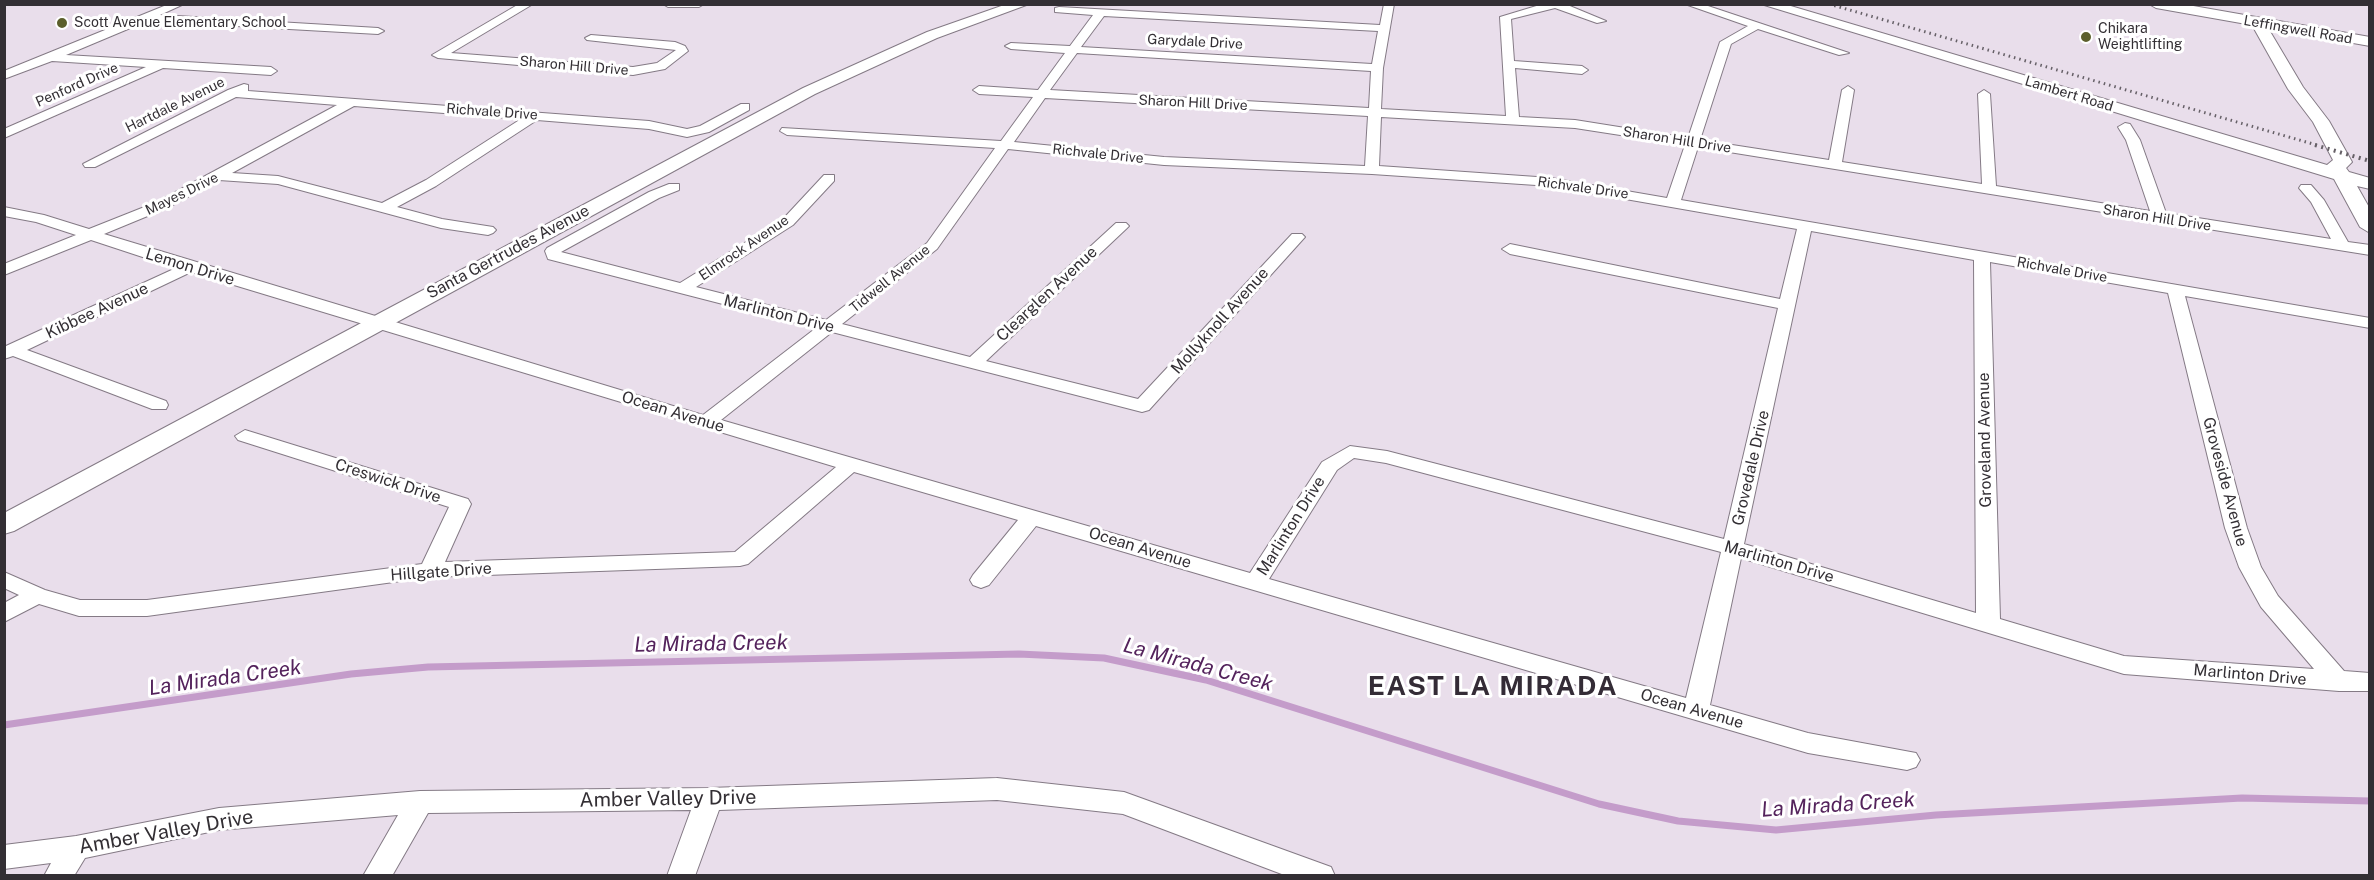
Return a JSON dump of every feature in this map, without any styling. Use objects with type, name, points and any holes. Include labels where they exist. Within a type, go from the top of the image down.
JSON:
[{"type":"main road","name":"Santa Gertrudes Avenue","points":[[4,525],[375,323],[818,87],[932,35],[1022,4]]},
{"type":"main road","name":"Lambert Road","points":[[1768,4],[2339,171],[2370,176]]},
{"type":"main road","name":"Lambert Road","points":[[1794,4],[2339,171],[2370,184]]},
{"type":"main road","name":"Leffingwell Road","points":[[2156,4],[2254,16],[2370,42]]},
{"type":"main road","name":"Leffingwell Road","points":[[2179,4],[2370,38]]},
{"type":"main road","points":[[2254,16],[2296,89],[2328,135],[2343,162],[2339,171]]},
{"type":"main road","points":[[2296,89],[2300,115],[2318,154],[2339,171],[2370,227]]},
{"type":"main road","points":[[2300,115],[2312,117],[2319,130],[2328,135]]},
{"type":"street","points":[[4,76],[180,4]]},
{"type":"street","name":"Sharon Hill Drive","points":[[528,4],[438,55],[633,71],[661,66],[682,51],[675,45],[591,38]]},
{"type":"street","points":[[668,4],[698,5]]},
{"type":"street","points":[[1372,170],[1377,68],[1382,28],[1389,4]]},
{"type":"street","points":[[1690,4],[1842,53]]},
{"type":"street","points":[[1513,119],[1505,17],[1554,5],[1601,21]]},
{"type":"street","points":[[1059,10],[1382,28]]},
{"type":"street","name":"Tidwell Avenue","points":[[706,422],[932,246],[1100,13]]},
{"type":"street","points":[[147,18],[378,31]]},
{"type":"street","points":[[1673,202],[1726,42],[1756,26]]},
{"type":"street","name":"Garydale Drive","points":[[1011,46],[1377,68]]},
{"type":"street","points":[[50,57],[161,64]]},
{"type":"street","name":"Hartdale Avenue","points":[[90,164],[271,71],[161,64]]},
{"type":"street","name":"Penford Drive","points":[[4,134],[161,64]]},
{"type":"street","points":[[1509,64],[1581,70]]},
{"type":"street","name":"Sharon Hill Drive","points":[[979,90],[1575,124],[2370,250]]},
{"type":"street","points":[[1835,165],[1848,90]]},
{"type":"street","name":"Richvale Drive","points":[[232,93],[648,125],[687,133],[704,129],[745,107]]},
{"type":"street","points":[[1984,94],[1989,191]]},
{"type":"street","name":"Mayes Drive","points":[[4,270],[162,206],[352,102]]},
{"type":"street","points":[[383,208],[431,183],[535,116]]},
{"type":"street","points":[[2125,127],[2133,140],[2160,218]]},
{"type":"street","name":"Richvale Drive","points":[[787,131],[1005,145],[1164,161],[1372,170],[1551,182],[2370,323]]},
{"type":"street","points":[[220,176],[278,180],[462,228],[488,230]]},
{"type":"street","name":"Elmrock Avenue","points":[[681,290],[788,222],[829,178]]},
{"type":"street","name":"Marlinton Drive","points":[[674,187],[654,195],[553,251],[554,256],[1142,406]]},
{"type":"street","points":[[2306,188],[2317,200],[2343,247]]},
{"type":"street","name":"Lemon Drive","points":[[4,211],[39,218],[375,323]]},
{"type":"street","name":"Grovedale Drive","points":[[1696,710],[1805,225]]},
{"type":"street","name":"Clearglen Avenue","points":[[973,363],[1121,226]]},
{"type":"street","name":"Mollyknoll Avenue","points":[[1142,406],[1297,237]]},
{"type":"street","points":[[1510,249],[1787,305]]},
{"type":"street","name":"Groveland Avenue","points":[[1982,256],[1988,624]]},
{"type":"street","name":"Kibbee Avenue","points":[[8,352],[190,267]]},
{"type":"street","name":"Groveside Avenue","points":[[2175,290],[2236,528],[2250,567],[2269,601],[2339,682]]},
{"type":"street","name":"Ocean Avenue","points":[[375,323],[851,465],[1808,743],[1906,760]]},
{"type":"street","points":[[8,352],[159,405]]},
{"type":"street","name":"Creswick Drive","points":[[245,436],[461,504],[430,570]]},
{"type":"street","name":"Marlinton Drive","points":[[1256,582],[1329,466],[1350,452],[1387,457],[1733,548],[2124,665],[2339,682],[2370,682]]},
{"type":"street","name":"Hillgate Drive","points":[[4,579],[37,595],[79,608],[147,608],[430,570],[740,559],[851,465]]},
{"type":"street","points":[[981,580],[1033,516]]},
{"type":"street","points":[[4,614],[37,595]]},
{"type":"street","name":"Amber Valley Drive","points":[[4,857],[76,848],[219,819],[420,802],[709,799],[997,789],[1124,804],[1322,876]]},
{"type":"street","points":[[681,876],[709,799]]},
{"type":"street","points":[[377,876],[420,802]]},
{"type":"street","points":[[58,876],[76,848]]},
{"type":"waterway","name":"La Mirada Creek","points":[[4,725],[351,674],[428,667],[1019,654],[1104,658],[1206,680],[1599,804],[1678,821],[1776,830],[1936,815],[2242,798],[2370,801]]},
{"type":"railway","points":[[1829,4],[2320,146]]},
{"type":"railway","points":[[2315,145],[2370,161]]},
{"type":"place","name":"Scott Avenue Elementary School","points":[[62,23]]},
{"type":"place","name":"Chikara Weightlifting","points":[[2086,37]]},
{"type":"district","name":"EAST LA MIRADA","points":[[1493,687]]}]
